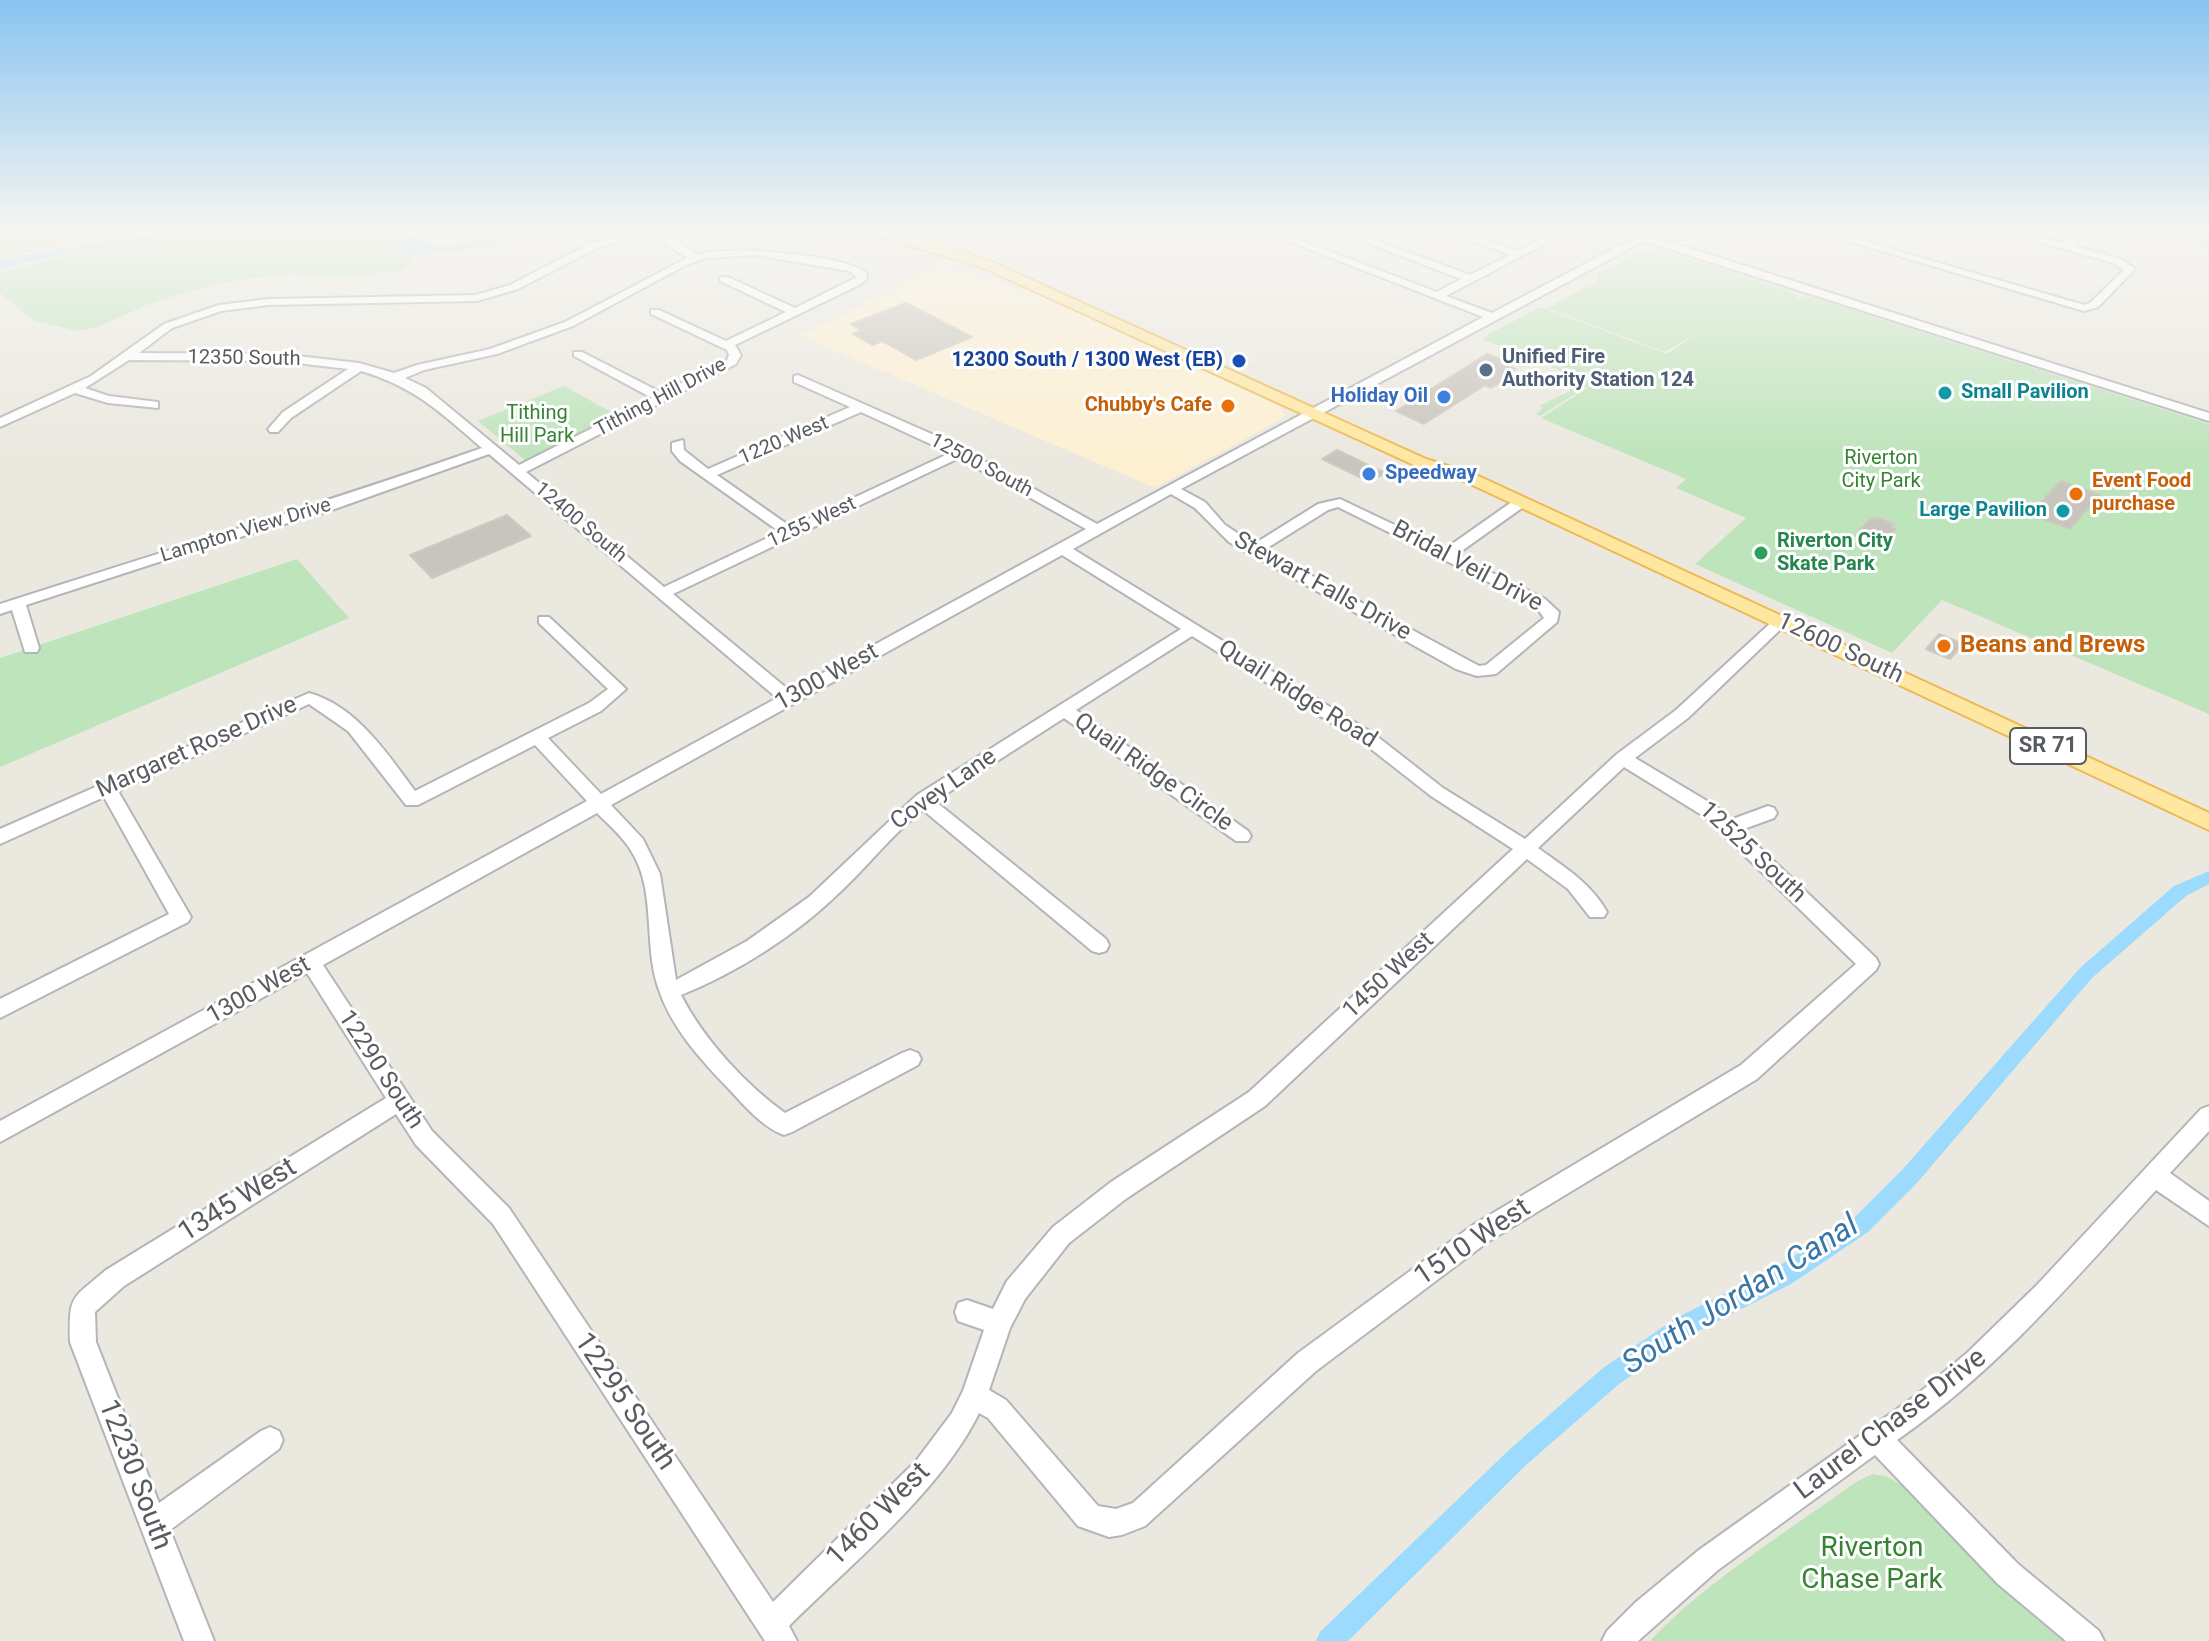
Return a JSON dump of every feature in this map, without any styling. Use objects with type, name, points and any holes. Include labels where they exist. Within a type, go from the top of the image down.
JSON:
[{"type":"main road","name":"12600 South","points":[[1083,307],[1320,410]]},
{"type":"main road","name":"12600 South","points":[[1100,307],[1320,410],[1420,462],[1470,478],[2209,822]]},
{"type":"street","points":[[0,423],[76,389],[177,322],[230,307]]},
{"type":"street","points":[[398,376],[421,367],[493,352],[569,324],[602,307]]},
{"type":"street","points":[[783,307],[795,312]]},
{"type":"street","name":"Tithing Hill Drive","points":[[518,471],[728,366],[735,355],[727,345],[806,307]]},
{"type":"street","points":[[1465,307],[1492,317]]},
{"type":"street","name":"1300 West","points":[[0,1132],[1171,489],[1511,307]]},
{"type":"street","points":[[1873,307],[2209,417]]},
{"type":"street","points":[[655,312],[727,345]]},
{"type":"street","points":[[578,354],[664,399]]},
{"type":"street","name":"12350 South","points":[[127,356],[307,360],[359,367]]},
{"type":"street","points":[[274,429],[287,415],[359,367]]},
{"type":"street","name":"12400 South","points":[[359,367],[398,376],[422,391],[789,699]]},
{"type":"street","name":"12500 South","points":[[798,379],[960,453],[1098,530]]},
{"type":"street","points":[[76,389],[108,399],[154,405]]},
{"type":"street","name":"1220 West","points":[[707,474],[861,407]]},
{"type":"street","points":[[678,443],[678,451],[685,458],[790,533]]},
{"type":"street","name":"Lampton View Drive","points":[[0,609],[324,508],[492,449]]},
{"type":"street","name":"1255 West","points":[[663,593],[960,453]]},
{"type":"street","name":"Stewart Falls Drive","points":[[1171,489],[1200,505],[1224,532],[1254,550],[1462,665],[1482,672]]},
{"type":"street","points":[[1447,554],[1521,502]]},
{"type":"street","name":"Bridal Veil Drive","points":[[1254,550],[1323,507],[1340,503],[1540,602],[1551,612],[1548,624],[1493,668],[1482,672]]},
{"type":"street","name":"Quail Ridge Road","points":[[1063,549],[1368,738],[1437,792],[1575,884],[1597,912]]},
{"type":"street","points":[[18,603],[31,648]]},
{"type":"street","name":"Margaret Rose Drive","points":[[0,837],[309,698],[328,707],[351,727],[387,766],[412,800],[595,707],[618,689],[544,620]]},
{"type":"street","name":"1450 West","points":[[974,1396],[999,1323],[1016,1290],[1061,1235],[1119,1190],[1257,1099],[1623,758],[1682,714],[1780,622]]},
{"type":"street","name":"Covey Lane","points":[[670,991],[694,983],[814,905],[897,820],[923,800],[1191,629]]},
{"type":"street","name":"Quail Ridge Circle","points":[[1065,710],[1242,836]]},
{"type":"street","points":[[537,737],[637,844],[649,865],[656,888],[662,964],[670,991],[687,1024],[760,1108],[784,1125],[910,1059]]},
{"type":"street","name":"12525 South","points":[[1623,758],[1694,799],[1729,827],[1869,964]]},
{"type":"street","points":[[0,1009],[181,917],[108,789]]},
{"type":"street","points":[[923,800],[1099,945]]},
{"type":"street","points":[[1729,827],[1768,813]]},
{"type":"street","name":"12290 South","points":[[311,963],[424,1138],[455,1172]]},
{"type":"street","name":"1510 West","points":[[974,1396],[997,1409],[1088,1516],[1113,1524],[1129,1521],[1143,1513],[1307,1362],[1481,1233],[1749,1072],[1869,964]]},
{"type":"street","name":"1345 West","points":[[82,1307],[115,1278],[399,1101]]},
{"type":"street","name":"Laurel Chase Drive","points":[[1617,1641],[1651,1606],[1695,1570],[1935,1397],[1986,1355],[2040,1301],[2209,1116]]},
{"type":"street","name":"12295 South","points":[[455,1172],[501,1216],[777,1632]]},
{"type":"street","points":[[2154,1175],[2209,1215]]},
{"type":"street","name":"12230 South","points":[[82,1307],[83,1342],[199,1641]]},
{"type":"street","points":[[967,1312],[999,1323]]},
{"type":"street","name":"1460 West","points":[[777,1632],[926,1471],[961,1422],[974,1396]]},
{"type":"street","points":[[1877,1438],[2008,1574],[2089,1641]]},
{"type":"street","points":[[154,1524],[270,1440]]},
{"type":"shaded area","points":[[859,307],[1067,307],[1281,407],[1285,414],[1280,420],[1155,488],[801,336]]},
{"type":"green space","points":[[17,307],[143,307],[97,327],[76,331],[33,320]]},
{"type":"green space","name":"Riverton City Park","points":[[1540,307],[1667,354],[1708,326],[1665,352],[1547,308],[1841,307],[2209,424],[2209,714],[1942,600],[1892,653],[1695,564],[1746,518],[1676,488],[1686,479],[1541,418],[1598,381],[1502,344],[1594,382],[1540,416],[1536,414],[1543,408],[1539,406],[1570,391],[1569,378],[1557,369],[1484,340],[1484,337]]},
{"type":"green space","name":"Tithing Hill Park","points":[[564,386],[617,415],[526,461],[478,421]]},
{"type":"green space","points":[[297,559],[349,618],[0,767],[0,658]]},
{"type":"green space","name":"Riverton Chase Park","points":[[1873,1474],[1888,1477],[1901,1485],[2022,1607],[2063,1641],[1650,1641],[1722,1578],[1856,1482]]},
{"type":"building","points":[[897,307],[913,307],[972,337],[916,360],[882,341],[873,345],[853,334],[862,330],[851,324]]},
{"type":"building","points":[[1487,354],[1503,360],[1499,363],[1516,369],[1511,372],[1515,373],[1491,388],[1485,385],[1424,424],[1396,411]]},
{"type":"building","points":[[1337,450],[1385,473],[1370,482],[1322,459]]},
{"type":"building","name":"Large Pavilion","points":[[2061,481],[2100,495],[2070,529],[2030,514]]},
{"type":"building","points":[[507,515],[531,536],[432,578],[410,555]]},
{"type":"building","points":[[1878,518],[1894,524],[1891,527],[1896,529],[1885,540],[1881,538],[1876,542],[1859,535],[1864,531],[1860,529],[1871,519]]},
{"type":"building","name":"Beans and Brews","points":[[1939,634],[1963,644],[1950,659],[1926,649]]},
{"type":"waterway","points":[[1592,374],[1596,373]]},
{"type":"waterway","name":"South Jordan Canal","points":[[1329,1641],[1518,1457],[1611,1376],[1684,1326],[1783,1276],[1861,1225],[1909,1177],[2086,973],[2180,891],[2209,877]]},
{"type":"place","name":"12300 South / 1300 West (EB)","points":[[1239,361]]},
{"type":"place","name":"Unified Fire Authority Station 124","points":[[1486,370]]},
{"type":"place","name":"Small Pavilion","points":[[1945,393]]},
{"type":"place","name":"Holiday Oil","points":[[1444,397]]},
{"type":"place","name":"Chubby's Cafe","points":[[1228,406]]},
{"type":"place","name":"Speedway","points":[[1369,474]]},
{"type":"place","name":"Event Food purchase","points":[[2076,494]]},
{"type":"place","name":"Large Pavilion","points":[[2063,511]]},
{"type":"place","name":"Riverton City Skate Park","points":[[1761,553]]},
{"type":"place","name":"Beans and Brews","points":[[1944,646]]}]
